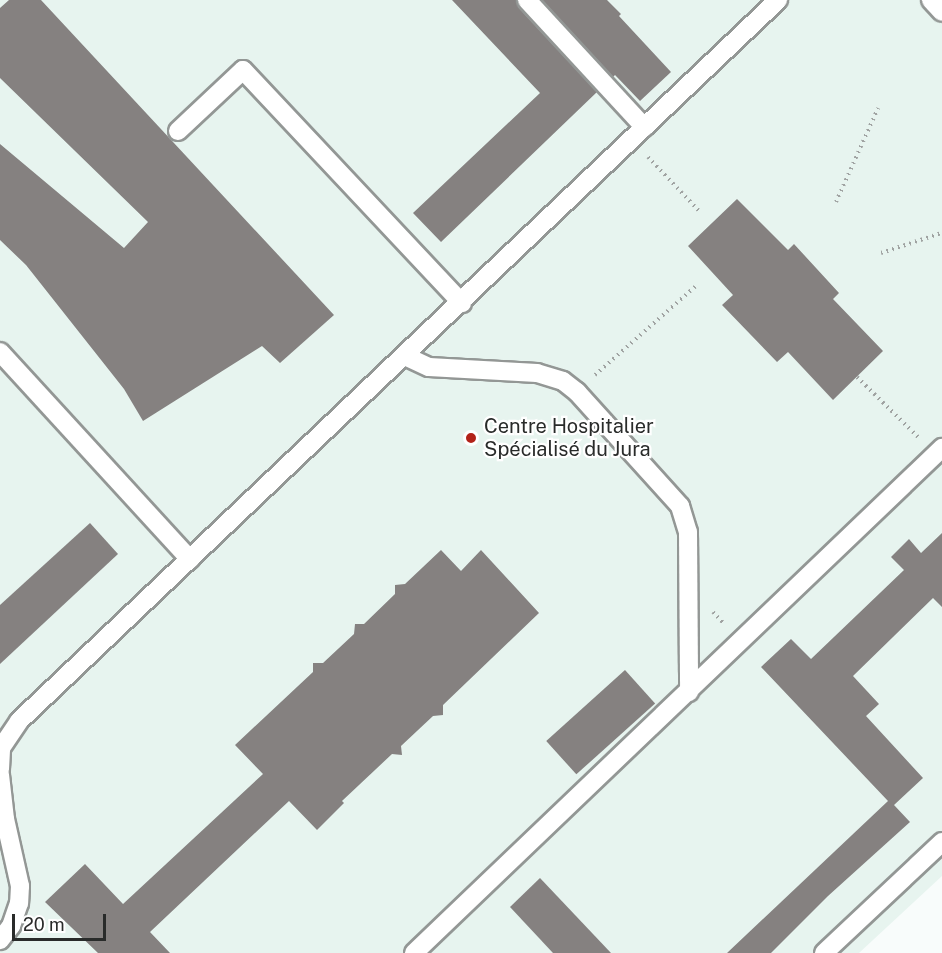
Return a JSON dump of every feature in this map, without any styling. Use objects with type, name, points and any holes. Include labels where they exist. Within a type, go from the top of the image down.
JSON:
[{"type":"lane","points":[[527,0],[637,133]]},
{"type":"lane","points":[[0,768],[1,747],[19,721],[462,303],[778,0]]},
{"type":"lane","points":[[932,0],[942,12]]},
{"type":"lane","points":[[178,132],[243,70],[462,303]]},
{"type":"lane","points":[[0,352],[190,560]]},
{"type":"lane","points":[[405,356],[429,367],[537,373],[563,381],[577,392],[680,506],[688,532],[689,692]]},
{"type":"lane","points":[[414,953],[939,451]]},
{"type":"lane","points":[[0,775],[20,886],[19,903],[11,926],[0,940]]},
{"type":"lane","points":[[824,953],[942,842]]},
{"type":"lane","points":[[0,852],[16,873]]},
{"type":"path","points":[[836,202],[878,108]]},
{"type":"path","points":[[637,133],[701,213]]},
{"type":"path","points":[[881,253],[942,233]]},
{"type":"path","points":[[577,392],[697,285]]},
{"type":"path","points":[[856,377],[939,451]]},
{"type":"path","points":[[689,587],[742,641]]},
{"type":"shaded area","name":"Centre Hospitalier Spécialisé du Jura","points":[[0,0],[942,0],[942,876],[859,953],[0,953]]},
{"type":"building","points":[[9,0],[41,0],[334,315],[280,363],[262,346],[143,421],[124,389],[26,265],[0,240],[0,144],[124,248],[148,222],[0,78],[0,8]]},
{"type":"building","points":[[452,0],[516,0],[519,8],[597,92],[441,242],[413,213],[540,93]]},
{"type":"building","points":[[542,0],[607,0],[671,72],[640,101],[615,75],[613,77]]},
{"type":"building","points":[[737,199],[788,250],[794,244],[839,293],[833,299],[883,351],[833,400],[788,352],[777,362],[722,305],[733,295],[688,246]]},
{"type":"building","points":[[90,523],[118,554],[0,664],[0,605]]},
{"type":"building","points":[[942,533],[942,607],[933,598],[853,676],[879,704],[866,716],[923,778],[894,805],[910,822],[828,896],[771,953],[727,953],[888,801],[761,667],[791,639],[811,659],[904,570],[891,557],[909,539],[921,553]]},
{"type":"building","points":[[441,550],[461,571],[481,550],[539,613],[443,705],[443,715],[433,716],[401,746],[402,755],[392,754],[342,801],[344,803],[317,830],[289,801],[150,932],[170,953],[98,953],[45,902],[85,864],[123,904],[263,774],[235,745],[313,672],[313,663],[323,663],[354,634],[355,624],[364,624],[395,594],[395,585],[405,584]]},
{"type":"building","points":[[625,670],[655,703],[576,774],[546,741]]},
{"type":"building","points":[[540,878],[611,953],[553,953],[510,907]]},
{"type":"place","name":"Centre Hospitalier Spécialisé du Jura","points":[[471,438]]}]
